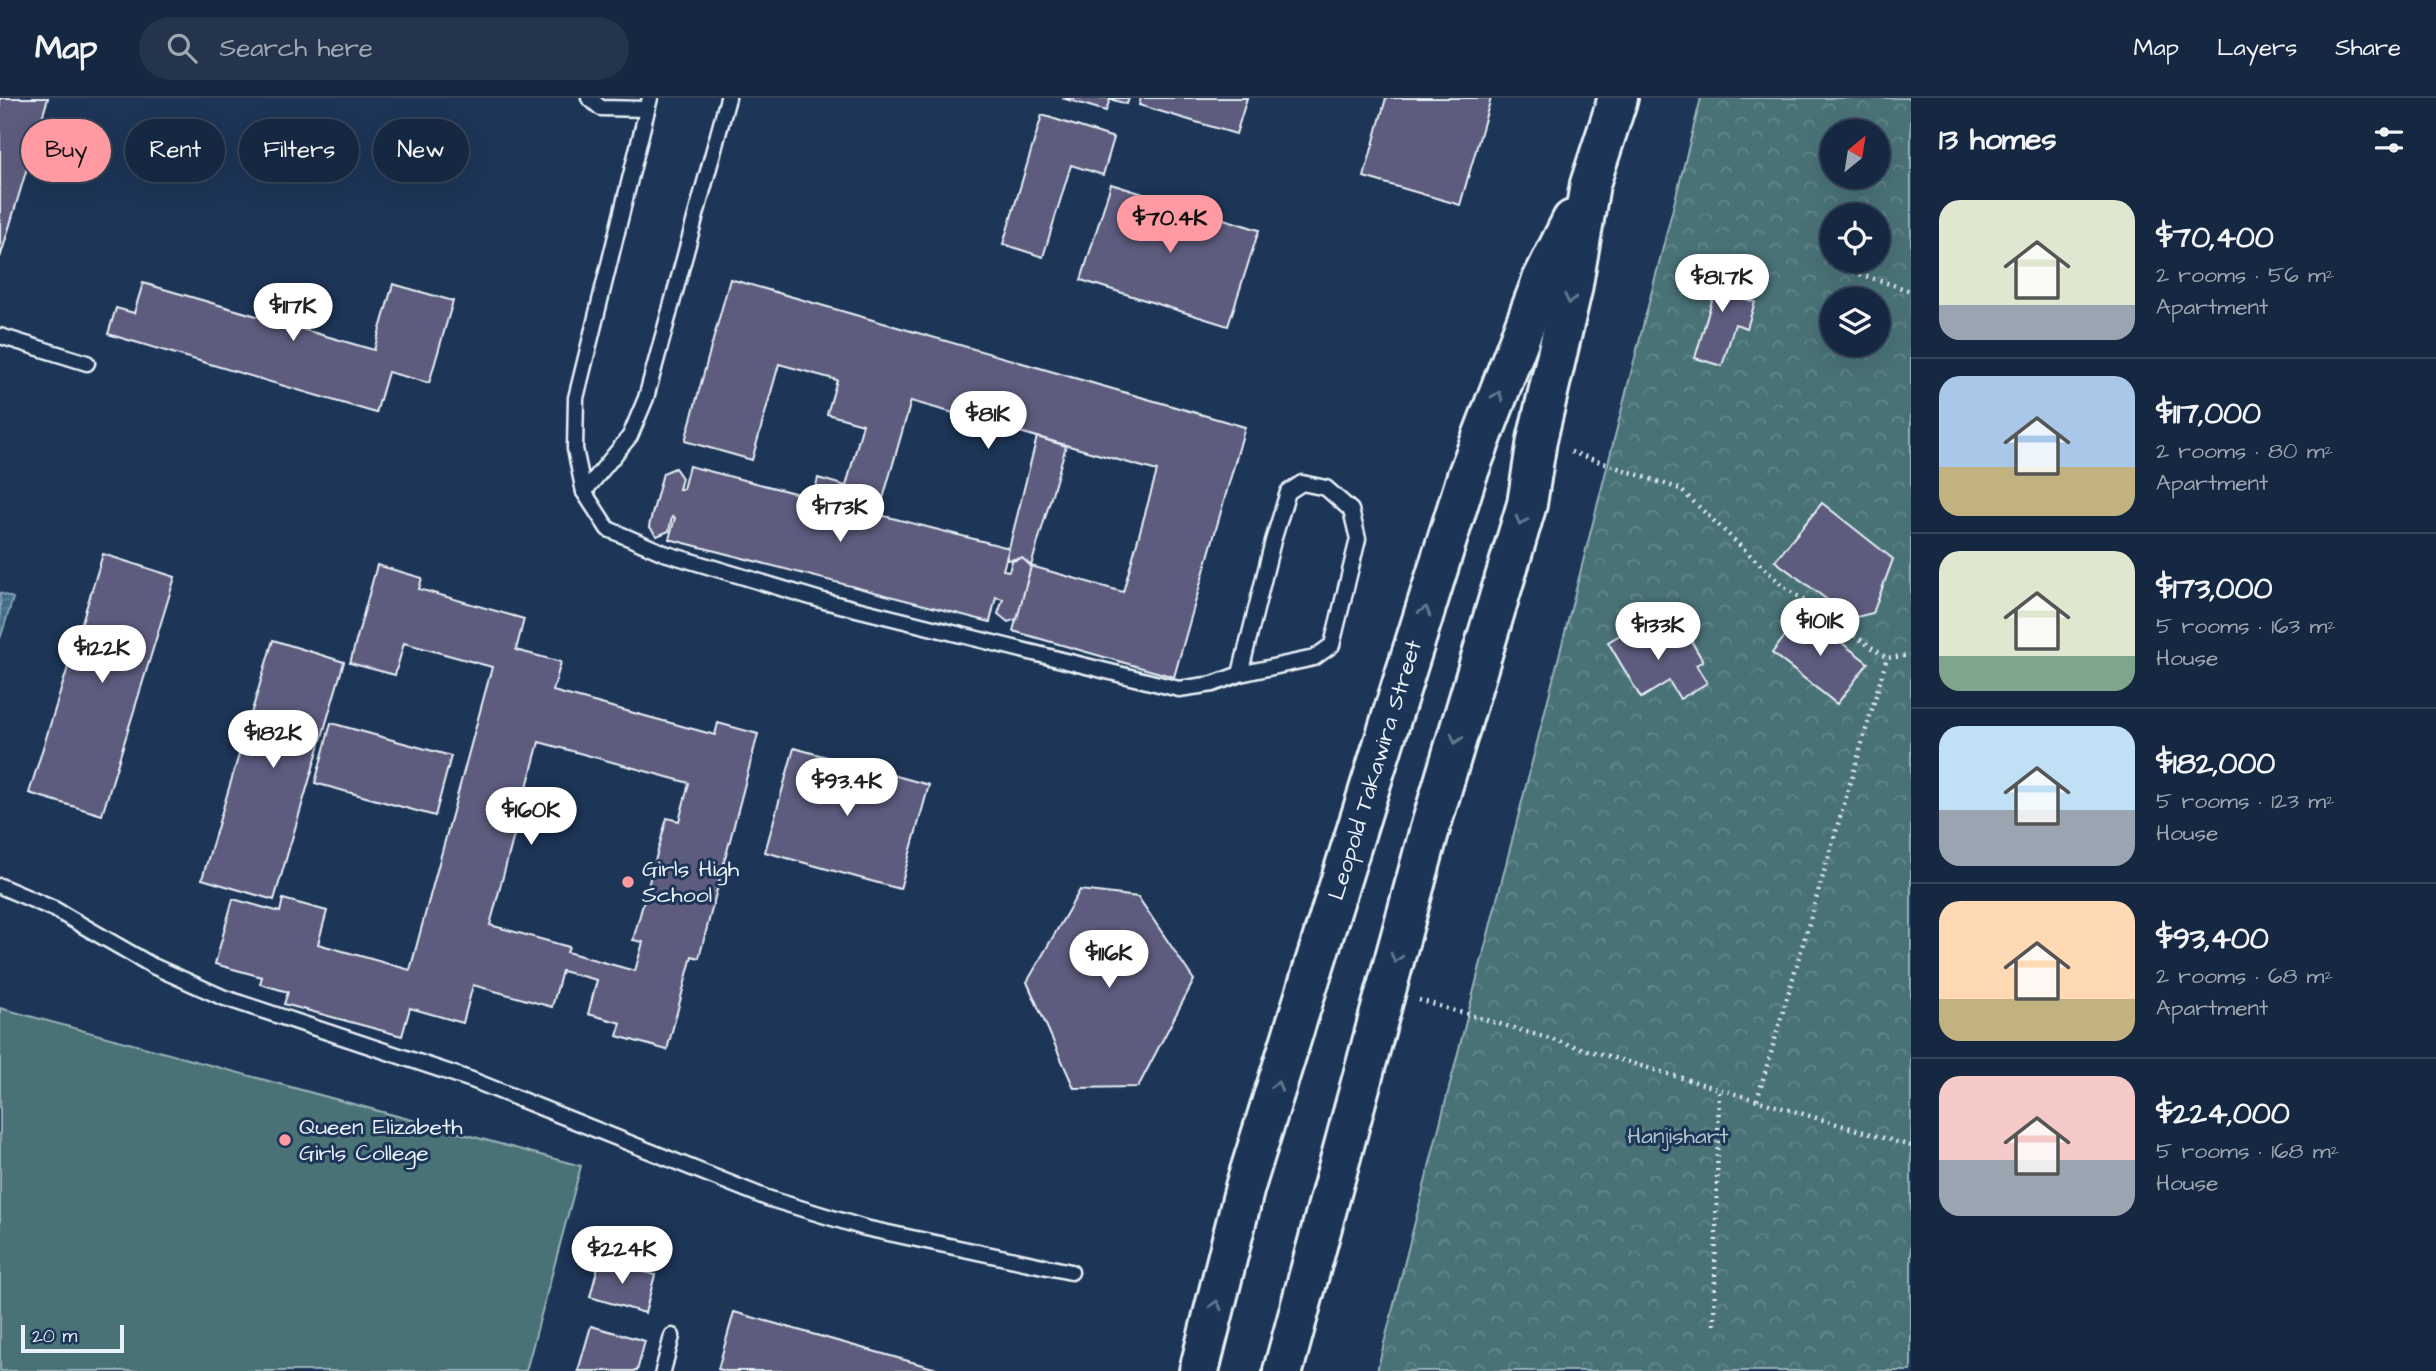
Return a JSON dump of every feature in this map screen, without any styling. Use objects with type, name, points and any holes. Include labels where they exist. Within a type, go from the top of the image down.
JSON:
[{"type":"main road","name":"Leopold Takawira Street","points":[[1283,1371],[1429,832],[1527,504],[1538,440],[1572,290],[1590,184],[1618,98]]},
{"type":"main road","name":"Leopold Takawira Street","points":[[1199,1371],[1245,1187],[1467,476],[1542,280],[1590,184]]},
{"type":"lane","points":[[589,98],[601,108],[649,103],[576,398],[575,449],[584,492],[608,529],[664,553],[824,601],[1178,689],[1213,684],[1240,674],[1314,658],[1332,645],[1358,539],[1351,510],[1326,488],[1302,484],[1288,492],[1240,674]]},
{"type":"lane","points":[[584,492],[630,436],[646,398],[728,98]]},
{"type":"lane","points":[[0,336],[87,363]]},
{"type":"lane","points":[[0,886],[54,909],[153,966],[222,997],[472,1080],[767,1198],[865,1228],[1070,1272]]},
{"type":"lane","points":[[663,1371],[672,1336]]},
{"type":"path","points":[[1856,273],[1911,291]]},
{"type":"path","points":[[1538,440],[1680,489],[1783,586],[1887,658],[1911,655]]},
{"type":"path","points":[[1757,1100],[1887,658]]},
{"type":"path","points":[[1387,992],[1911,1146]]},
{"type":"path","points":[[1714,1325],[1718,1088]]},
{"type":"green space","name":"Hanjishart","points":[[1701,98],[1911,98],[1911,1371],[1377,1371]]},
{"type":"green space","name":"Queen Elizabeth Girls College","points":[[0,1008],[581,1166],[526,1371],[0,1371]]},
{"type":"water","points":[[0,593],[13,598],[0,639]]},
{"type":"building","points":[[0,98],[48,98],[42,119],[21,119],[23,182],[0,258]]},
{"type":"building","points":[[1062,98],[1129,98],[1127,104],[1110,99],[1106,111]]},
{"type":"building","points":[[1141,98],[1247,98],[1236,134],[1139,105]]},
{"type":"building","points":[[1386,98],[1491,98],[1460,205],[1364,177]]},
{"type":"building","points":[[1042,115],[1114,138],[1103,175],[1071,165],[1043,257],[1003,244]]},
{"type":"building","points":[[1111,184],[1259,230],[1228,326],[1081,280]]},
{"type":"building","points":[[1699,268],[1747,282],[1742,298],[1755,302],[1747,328],[1735,324],[1722,366],[1695,358],[1714,294],[1693,287]]},
{"type":"building","points":[[730,279],[1245,427],[1174,677],[1013,631],[1031,566],[1123,592],[1157,471],[911,401],[878,516],[813,497],[818,478],[846,486],[863,424],[827,414],[837,380],[779,364],[752,460],[685,441]]},
{"type":"building","points":[[143,283],[374,350],[393,284],[453,301],[429,383],[388,372],[376,413],[108,334],[116,308],[134,313]]},
{"type":"building","points":[[1037,437],[1066,446],[1031,566],[1022,558],[1006,560]]},
{"type":"building","points":[[689,466],[1009,548],[1003,570],[1009,571],[1012,561],[1022,558],[1031,566],[1017,619],[1008,622],[998,614],[1003,599],[996,597],[990,622],[669,539],[675,518],[672,517],[669,531],[657,536],[649,526],[663,473],[675,468],[682,478],[679,489],[683,489]]},
{"type":"building","points":[[1822,503],[1893,559],[1873,613],[1852,618],[1775,561]]},
{"type":"building","points":[[103,554],[175,577],[102,815],[29,793]]},
{"type":"building","points":[[377,565],[422,578],[419,589],[524,619],[516,650],[561,662],[553,691],[715,735],[718,723],[758,734],[699,958],[692,956],[667,1050],[617,1036],[621,1023],[588,1014],[597,980],[562,971],[552,1007],[473,985],[463,1023],[410,1008],[402,1036],[284,1004],[288,992],[260,984],[262,977],[215,964],[233,899],[280,912],[283,899],[327,911],[318,944],[410,970],[492,667],[404,643],[395,675],[350,663]],"holes":[[[539,742],[689,783],[679,821],[667,818],[633,940],[643,942],[635,971],[567,952],[569,947],[490,925]]]},
{"type":"building","points":[[1803,613],[1868,663],[1837,704],[1772,653]]},
{"type":"building","points":[[1642,622],[1659,651],[1687,634],[1703,661],[1696,665],[1707,683],[1680,699],[1669,681],[1641,698],[1608,642]]},
{"type":"building","points":[[273,640],[344,662],[274,900],[202,879]]},
{"type":"building","points":[[331,723],[451,756],[435,816],[315,783]]},
{"type":"building","points":[[794,748],[929,785],[900,889],[765,852]]},
{"type":"building","points":[[1080,890],[1138,897],[1194,980],[1138,1087],[1074,1088],[1027,982]]},
{"type":"building","points":[[600,1259],[655,1275],[645,1313],[590,1297]]},
{"type":"building","points":[[734,1312],[944,1371],[718,1369]]},
{"type":"building","points":[[591,1326],[645,1341],[637,1371],[578,1371]]},
{"type":"place","name":"Girls High School","points":[[628,882]]},
{"type":"place","name":"Queen Elizabeth Girls College","points":[[285,1140]]}]
